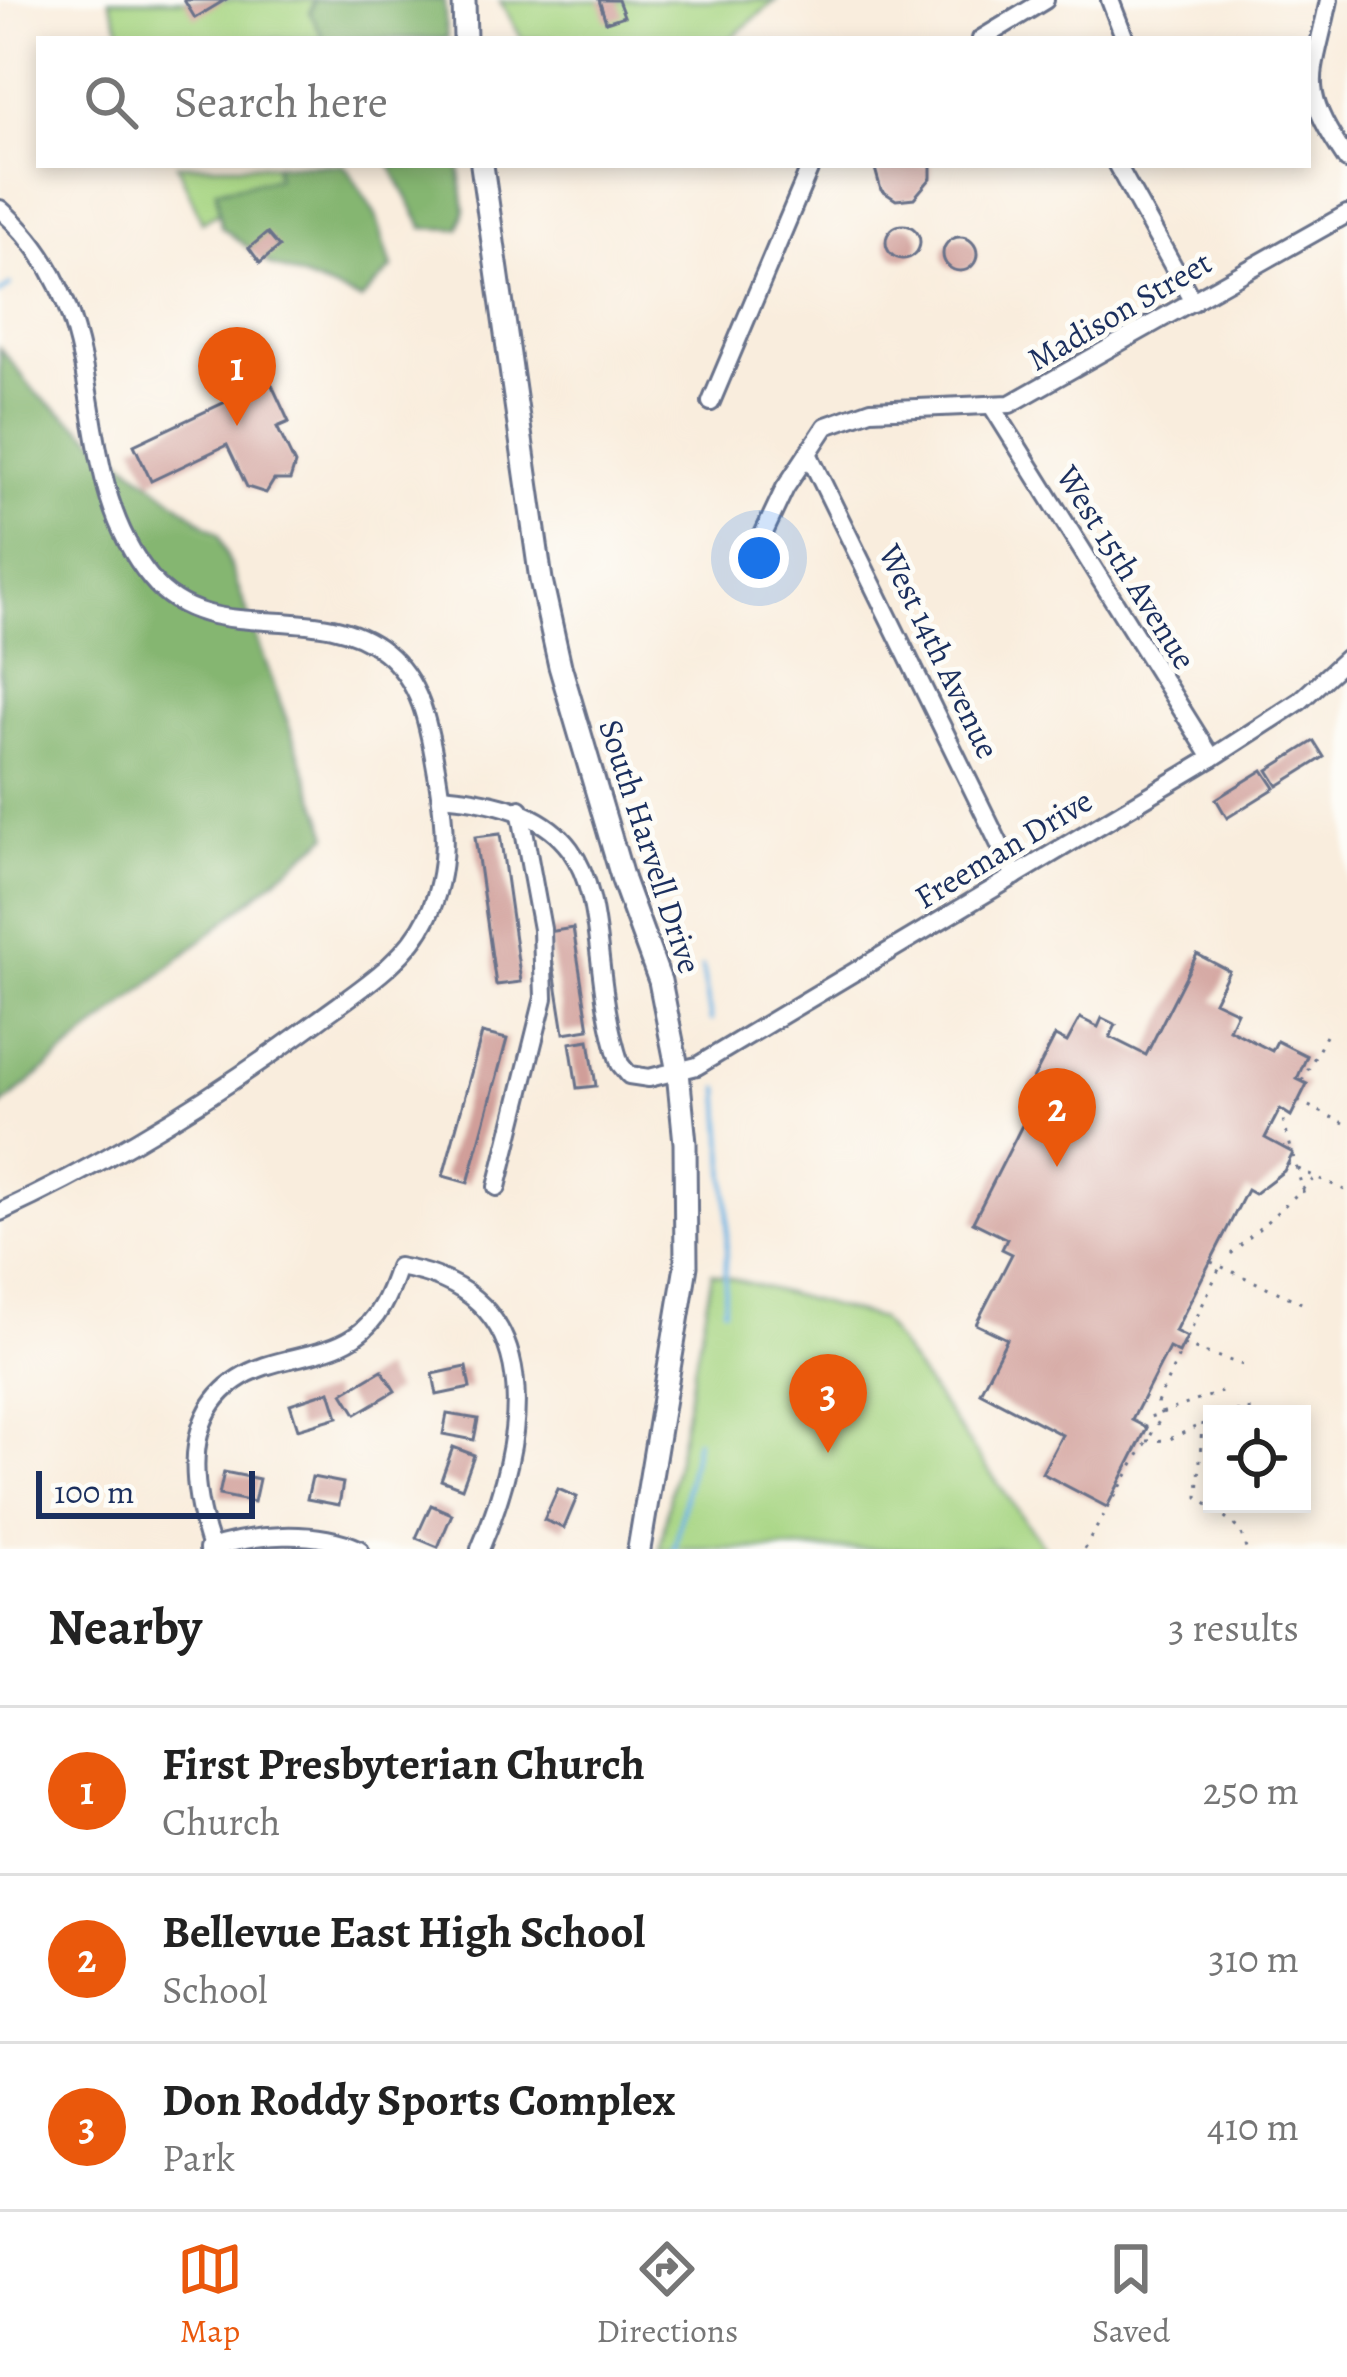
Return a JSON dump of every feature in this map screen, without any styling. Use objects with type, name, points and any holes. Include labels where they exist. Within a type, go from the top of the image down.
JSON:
[{"type":"main road","points":[[464,0],[466,36]]},
{"type":"main road","name":"South Harvell Drive","points":[[482,168],[541,580],[604,816],[660,981],[678,1072],[686,1143],[686,1266],[639,1549]]},
{"type":"street","points":[[986,36],[1046,0]]},
{"type":"street","points":[[1109,0],[1124,36]]},
{"type":"street","points":[[1311,84],[1330,0]]},
{"type":"street","points":[[1311,92],[1316,112],[1347,160]]},
{"type":"street","points":[[711,402],[810,168]]},
{"type":"street","points":[[1119,168],[1192,302]]},
{"type":"street","points":[[0,209],[39,246],[61,283],[115,513],[149,576],[199,612],[321,624],[344,629],[383,650],[420,699],[441,796],[445,847],[440,883],[427,918],[398,956],[193,1110],[103,1163],[0,1212]]},
{"type":"street","name":"Madison Street","points":[[760,541],[808,453],[826,426],[840,418],[872,410],[992,406],[1040,392],[1347,214]]},
{"type":"street","name":"West 15th Avenue","points":[[992,406],[1212,758]]},
{"type":"street","name":"West 14th Avenue","points":[[808,453],[1016,876]]},
{"type":"street","name":"Freeman Drive","points":[[678,1072],[697,1066],[1212,758],[1300,700],[1347,658]]},
{"type":"street","points":[[441,796],[520,809],[556,830],[587,887],[623,1071],[649,1078],[678,1072]]},
{"type":"street","points":[[496,1186],[544,998],[542,929],[520,809]]},
{"type":"street","points":[[359,1549],[289,1536],[209,1548],[192,1480],[192,1451],[203,1420],[236,1382],[260,1368],[333,1348],[356,1335],[376,1317],[398,1267],[451,1281],[475,1298],[504,1340],[517,1372],[517,1430],[507,1486],[480,1549]]},
{"type":"path","points":[[1302,1081],[1325,1036]]},
{"type":"path","points":[[1298,1101],[1344,1123]]},
{"type":"path","points":[[1280,1109],[1305,1198]]},
{"type":"path","points":[[1287,1164],[1347,1191]]},
{"type":"path","points":[[1231,1255],[1316,1177]]},
{"type":"path","points":[[1210,1262],[1306,1305]]},
{"type":"path","points":[[1084,1549],[1147,1442],[1160,1413],[1157,1403],[1220,1267]]},
{"type":"path","points":[[1184,1346],[1249,1367]]},
{"type":"path","points":[[1144,1427],[1160,1413],[1223,1390]]},
{"type":"path","points":[[1147,1442],[1168,1440],[1202,1423],[1198,1497],[1240,1529],[1246,1549]]},
{"type":"green space","points":[[109,0],[442,0],[445,36],[123,36]]},
{"type":"green space","points":[[314,0],[444,0],[447,36],[322,36],[310,13]]},
{"type":"green space","points":[[776,0],[734,36],[520,36],[500,1]]},
{"type":"green space","points":[[178,168],[295,168],[202,222]]},
{"type":"green space","points":[[275,168],[349,171],[376,215],[392,268],[361,300],[271,265],[221,227],[216,190],[277,178]]},
{"type":"green space","points":[[392,168],[459,168],[465,210],[459,229],[423,228]]},
{"type":"green space","points":[[0,348],[37,394],[219,535],[329,835],[0,1107]]},
{"type":"green space","points":[[712,1273],[880,1319],[1045,1549],[660,1549]]},
{"type":"building","points":[[184,0],[225,0],[195,18]]},
{"type":"building","points":[[599,0],[618,0],[624,16],[606,22]]},
{"type":"building","points":[[875,168],[931,168],[931,178],[914,198],[896,200],[881,190]]},
{"type":"building","points":[[903,225],[915,230],[920,242],[915,254],[903,259],[891,254],[886,242],[891,230]]},
{"type":"building","points":[[267,233],[279,247],[260,263],[249,248]]},
{"type":"building","points":[[960,237],[972,242],[977,254],[972,266],[960,271],[948,266],[943,254],[948,242]]},
{"type":"building","points":[[270,381],[289,422],[277,427],[295,464],[290,480],[274,480],[266,493],[247,487],[227,445],[151,481],[134,445]]},
{"type":"building","points":[[1314,741],[1324,757],[1278,786],[1268,770]]},
{"type":"building","points":[[1263,770],[1275,788],[1227,818],[1216,799]]},
{"type":"building","points":[[500,834],[521,982],[496,985],[475,837]]},
{"type":"building","points":[[573,928],[589,1029],[564,1033],[548,932]]},
{"type":"building","points":[[1197,954],[1229,971],[1214,1001],[1237,1012],[1229,1029],[1272,1051],[1277,1041],[1307,1056],[1297,1079],[1307,1084],[1291,1116],[1280,1109],[1265,1138],[1293,1153],[1284,1171],[1254,1194],[1247,1190],[1175,1331],[1187,1337],[1179,1353],[1169,1348],[1132,1420],[1147,1428],[1107,1507],[1042,1473],[1062,1435],[980,1392],[1007,1339],[976,1324],[1012,1254],[1002,1249],[1007,1239],[973,1222],[1039,1092],[1029,1087],[1055,1036],[1067,1042],[1080,1018],[1098,1027],[1102,1018],[1116,1025],[1110,1037],[1146,1055]]},
{"type":"building","points":[[482,1033],[507,1039],[468,1183],[443,1176]]},
{"type":"building","points":[[589,1040],[596,1086],[577,1088],[570,1043]]},
{"type":"building","points":[[466,1367],[470,1388],[437,1395],[433,1374]]},
{"type":"building","points":[[382,1370],[395,1391],[356,1414],[343,1393]]},
{"type":"building","points":[[330,1391],[338,1417],[298,1429],[290,1404]]},
{"type":"building","points":[[447,1414],[478,1419],[474,1440],[443,1434]]},
{"type":"building","points":[[453,1447],[474,1455],[462,1488],[441,1480]]},
{"type":"building","points":[[224,1472],[259,1479],[254,1502],[219,1495]]},
{"type":"building","points":[[312,1477],[343,1483],[339,1505],[307,1499]]},
{"type":"building","points":[[558,1489],[577,1497],[564,1528],[544,1520]]},
{"type":"building","points":[[431,1505],[452,1514],[438,1547],[416,1538]]},
{"type":"waterway","points":[[0,293],[10,285]]},
{"type":"waterway","points":[[702,967],[711,1020]]},
{"type":"waterway","points":[[720,1088],[728,1212],[724,1309]]},
{"type":"waterway","points":[[675,1549],[696,1440]]},
{"type":"place","name":"First Presbyterian Church","points":[[237,426]]},
{"type":"place","name":"Bellevue East High School","points":[[1057,1167]]},
{"type":"place","name":"Don Roddy Sports Complex","points":[[828,1453]]}]
